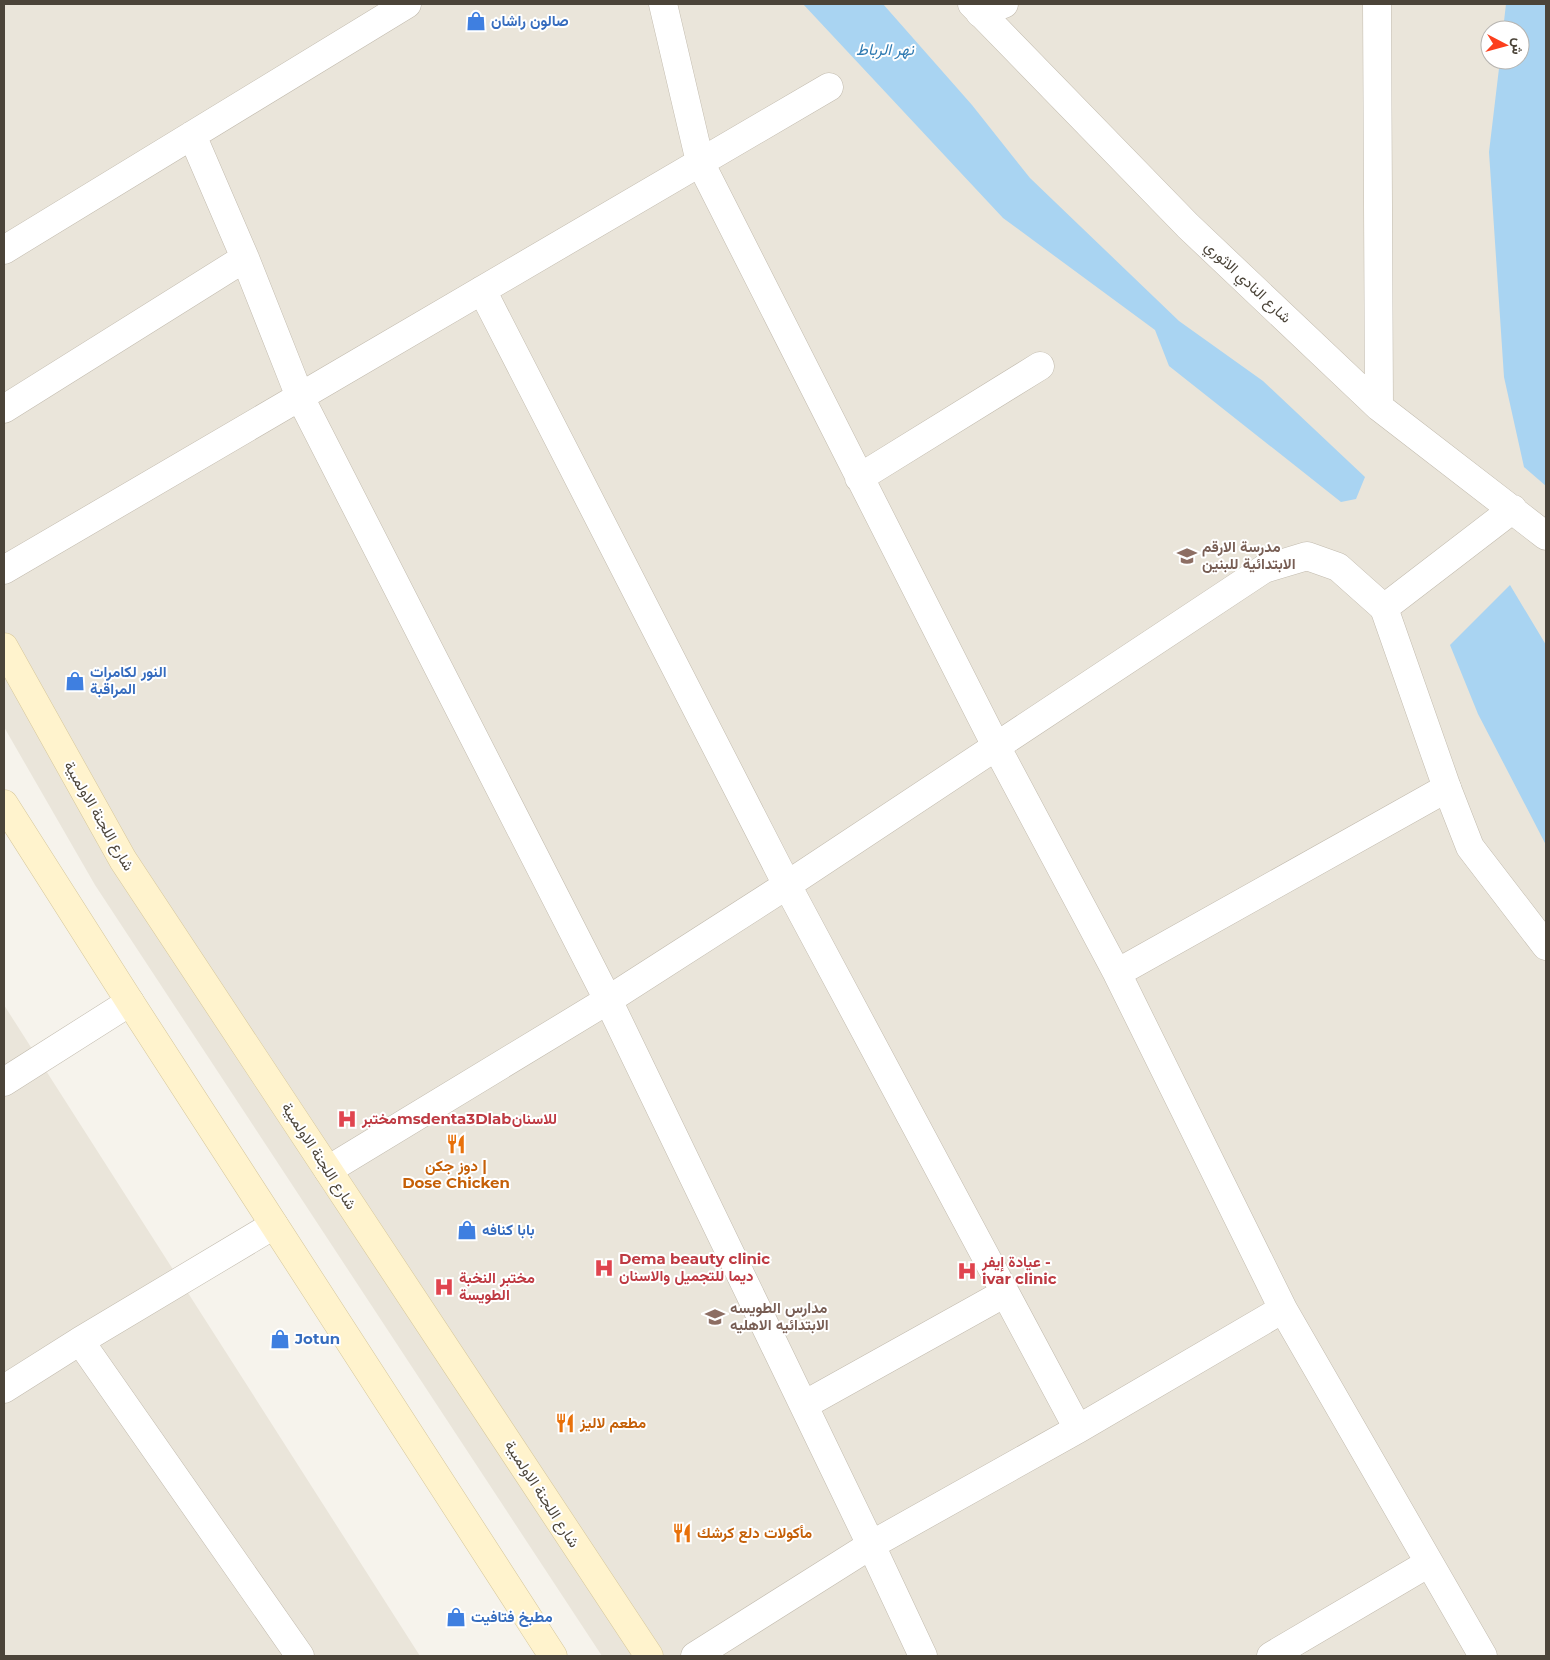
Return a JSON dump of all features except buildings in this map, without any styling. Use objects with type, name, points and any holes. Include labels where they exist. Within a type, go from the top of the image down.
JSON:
[{"type":"main road","name":"شارع اللجنة الاولمبية","points":[[4,647],[123,860],[649,1656]]},
{"type":"main road","points":[[4,804],[553,1656]]},
{"type":"street","points":[[4,250],[407,4]]},
{"type":"street","points":[[663,4],[700,162],[996,746],[1117,973],[1284,1309],[1482,1656]]},
{"type":"street","points":[[1377,4],[1379,406]]},
{"type":"street","name":"شارع النادي الاثوري","points":[[985,7],[1188,226],[1379,406],[1546,536]]},
{"type":"street","points":[[4,570],[829,86]]},
{"type":"street","points":[[192,136],[245,258],[300,397],[608,1000],[804,1405],[922,1656]]},
{"type":"street","points":[[4,409],[245,258]]},
{"type":"street","points":[[482,290],[787,885],[1078,1429]]},
{"type":"street","points":[[859,478],[1040,366]]},
{"type":"street","points":[[1384,608],[1513,509]]},
{"type":"street","points":[[328,1170],[608,1000],[787,885],[1264,569],[1307,556],[1338,567],[1384,608],[1447,788],[1470,847],[1546,946]]},
{"type":"street","points":[[1117,973],[1447,788]]},
{"type":"street","points":[[4,1082],[130,1002]]},
{"type":"street","points":[[4,1389],[80,1341],[274,1225]]},
{"type":"street","points":[[804,1405],[1005,1293]]},
{"type":"street","points":[[695,1656],[871,1545],[1078,1429],[1284,1309]]},
{"type":"street","points":[[80,1341],[300,1656]]},
{"type":"street","points":[[1271,1656],[1429,1563]]},
{"type":"shaded area","points":[[4,4],[1546,4],[1546,1656],[602,1656],[95,885],[4,727]]},
{"type":"shaded area","points":[[4,1005],[420,1656],[4,1656]]},
{"type":"water","name":"نهر الرباط","points":[[803,4],[883,4],[972,105],[1030,178],[1179,321],[1263,381],[1365,477],[1356,499],[1341,502],[1169,366],[1155,330],[1003,218]]},
{"type":"water","points":[[1506,4],[1546,4],[1546,486],[1524,467],[1504,377],[1489,152],[1499,70],[1530,70],[1530,20],[1504,20]]},
{"type":"water","points":[[1510,585],[1546,645],[1546,845],[1478,714],[1450,645]]},
{"type":"place","name":"صالون راشان","points":[[476,21]]},
{"type":"place","name":"مدرسة الارقم الابتدائية للبنين","points":[[1187,556]]},
{"type":"place","name":"النور لكامرات المراقبة","points":[[75,681]]},
{"type":"place","name":"مختبرmsdenta3Dlabللاسنان","points":[[347,1119]]},
{"type":"place","name":"دوز جكن | Dose Chicken","points":[[456,1144]]},
{"type":"place","name":"بابا كنافه","points":[[467,1230]]},
{"type":"place","name":"Dema beauty clinic ديما للتجميل والاسنان","points":[[604,1268]]},
{"type":"place","name":"عيادة إيفر - ivar clinic","points":[[967,1271]]},
{"type":"place","name":"مختبر النخبة الطويسة","points":[[444,1287]]},
{"type":"place","name":"مدارس الطويسه الابتدائيه الاهليه","points":[[715,1317]]},
{"type":"place","name":"Jotun","points":[[280,1339]]},
{"type":"place","name":"مطعم لاليز","points":[[565,1423]]},
{"type":"place","name":"مأكولات دلع كرشك","points":[[682,1533]]},
{"type":"place","name":"مطبخ فتافيت","points":[[456,1617]]}]
